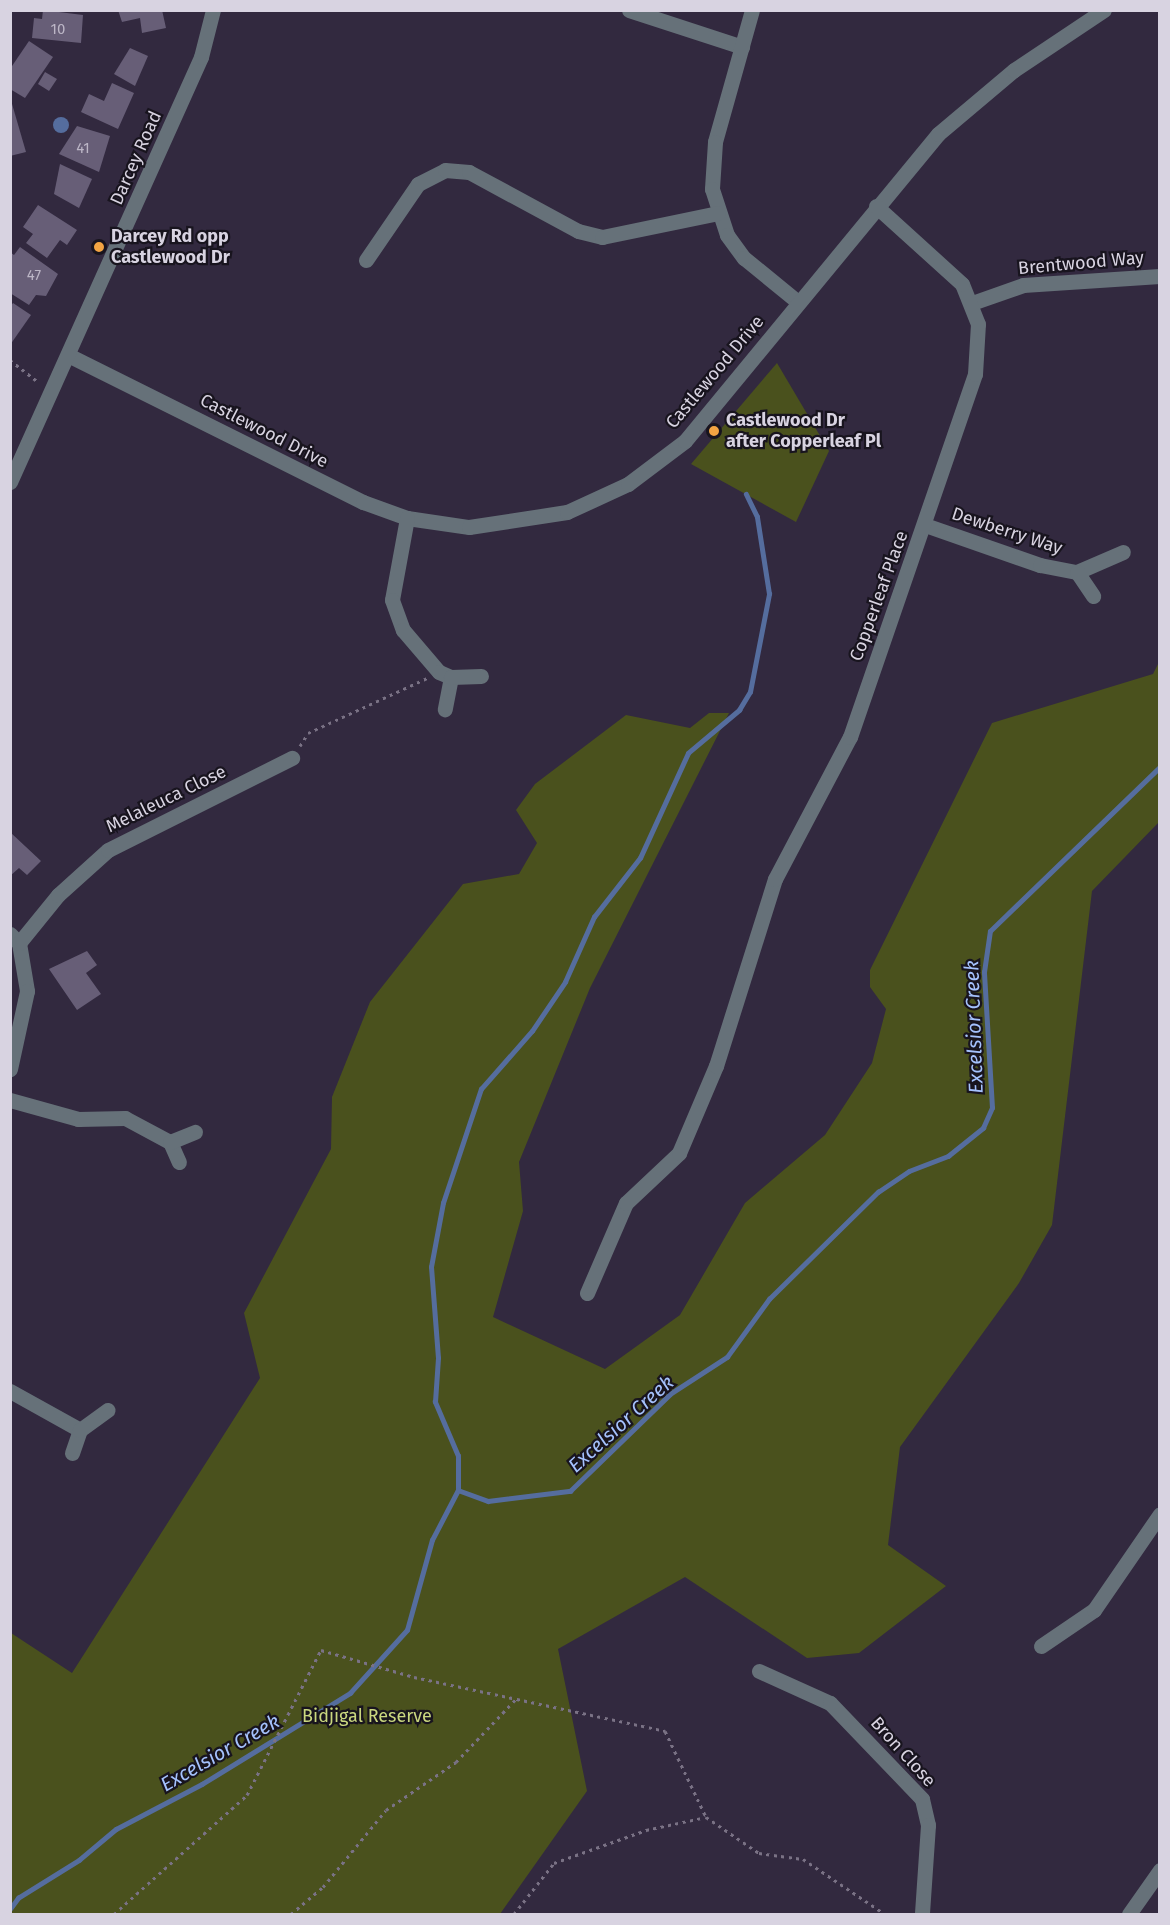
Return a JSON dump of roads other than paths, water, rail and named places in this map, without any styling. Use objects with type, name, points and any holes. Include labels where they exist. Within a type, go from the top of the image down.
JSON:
[{"type":"street","name":"Darcey Road","points":[[10,482],[201,57],[213,10]]},
{"type":"street","points":[[628,10],[742,47]]},
{"type":"street","points":[[752,10],[711,167],[718,213],[744,258],[798,302]]},
{"type":"street","name":"Castlewood Drive","points":[[68,355],[363,502],[407,518],[469,527],[533,520],[594,502],[659,464],[706,419],[798,302],[930,142],[977,98],[1104,10]]},
{"type":"street","points":[[366,260],[418,184],[445,170],[469,172],[578,231],[602,237],[718,213]]},
{"type":"street","name":"Copperleaf Place","points":[[587,1293],[626,1203],[679,1153],[733,1021],[775,879],[849,737],[926,525],[975,374],[979,349],[972,303],[949,268],[876,206]]},
{"type":"street","name":"Brentwood Way","points":[[972,303],[1023,285],[1160,276]]},
{"type":"street","points":[[407,518],[394,608],[403,630],[445,675],[445,709]]},
{"type":"street","name":"Dewberry Way","points":[[926,525],[1040,565],[1077,572],[1123,552]]},
{"type":"street","name":"Dewberry Way","points":[[1077,572],[1093,596]]},
{"type":"street","points":[[445,675],[481,676]]},
{"type":"street","name":"Melaleuca Close","points":[[15,939],[58,895],[108,850],[292,758]]},
{"type":"street","points":[[10,1068],[26,1010],[15,939]]},
{"type":"street","points":[[10,1100],[78,1119],[124,1118],[170,1142],[179,1162]]},
{"type":"street","points":[[170,1142],[195,1132]]},
{"type":"street","points":[[10,1391],[80,1430]]},
{"type":"street","points":[[72,1453],[80,1430],[108,1410]]},
{"type":"street","points":[[1041,1646],[1094,1610],[1160,1514]]},
{"type":"street","name":"Bron Close","points":[[759,1671],[830,1702],[922,1798],[928,1825],[922,1914]]},
{"type":"street","points":[[1129,1914],[1160,1870]]},
{"type":"water","points":[[61,117],[67,119],[69,125],[67,131],[61,133],[55,131],[53,125],[55,119]]},
{"type":"waterway","points":[[458,1490],[458,1456],[435,1402],[438,1358],[431,1267],[443,1203],[481,1089],[532,1031],[565,982],[594,917],[640,858],[688,753],[739,710],[750,692],[769,594],[757,517],[746,494]]},
{"type":"waterway","name":"Excelsior Creek","points":[[10,1909],[18,1898],[79,1860],[116,1829],[202,1784],[350,1693],[407,1630],[432,1540],[458,1490],[488,1501],[570,1491],[670,1394],[727,1357],[769,1299],[878,1192],[909,1171],[948,1156],[983,1128],[992,1108],[984,972],[990,931],[1160,767]]},
{"type":"place","name":"Darcey Rd opp Castlewood Dr","points":[[99,247]]},
{"type":"place","name":"Castlewood Dr after Copperleaf Pl","points":[[714,431]]},
{"type":"park label","name":"Bidjigal Reserve","points":[[367,1716]]}]
